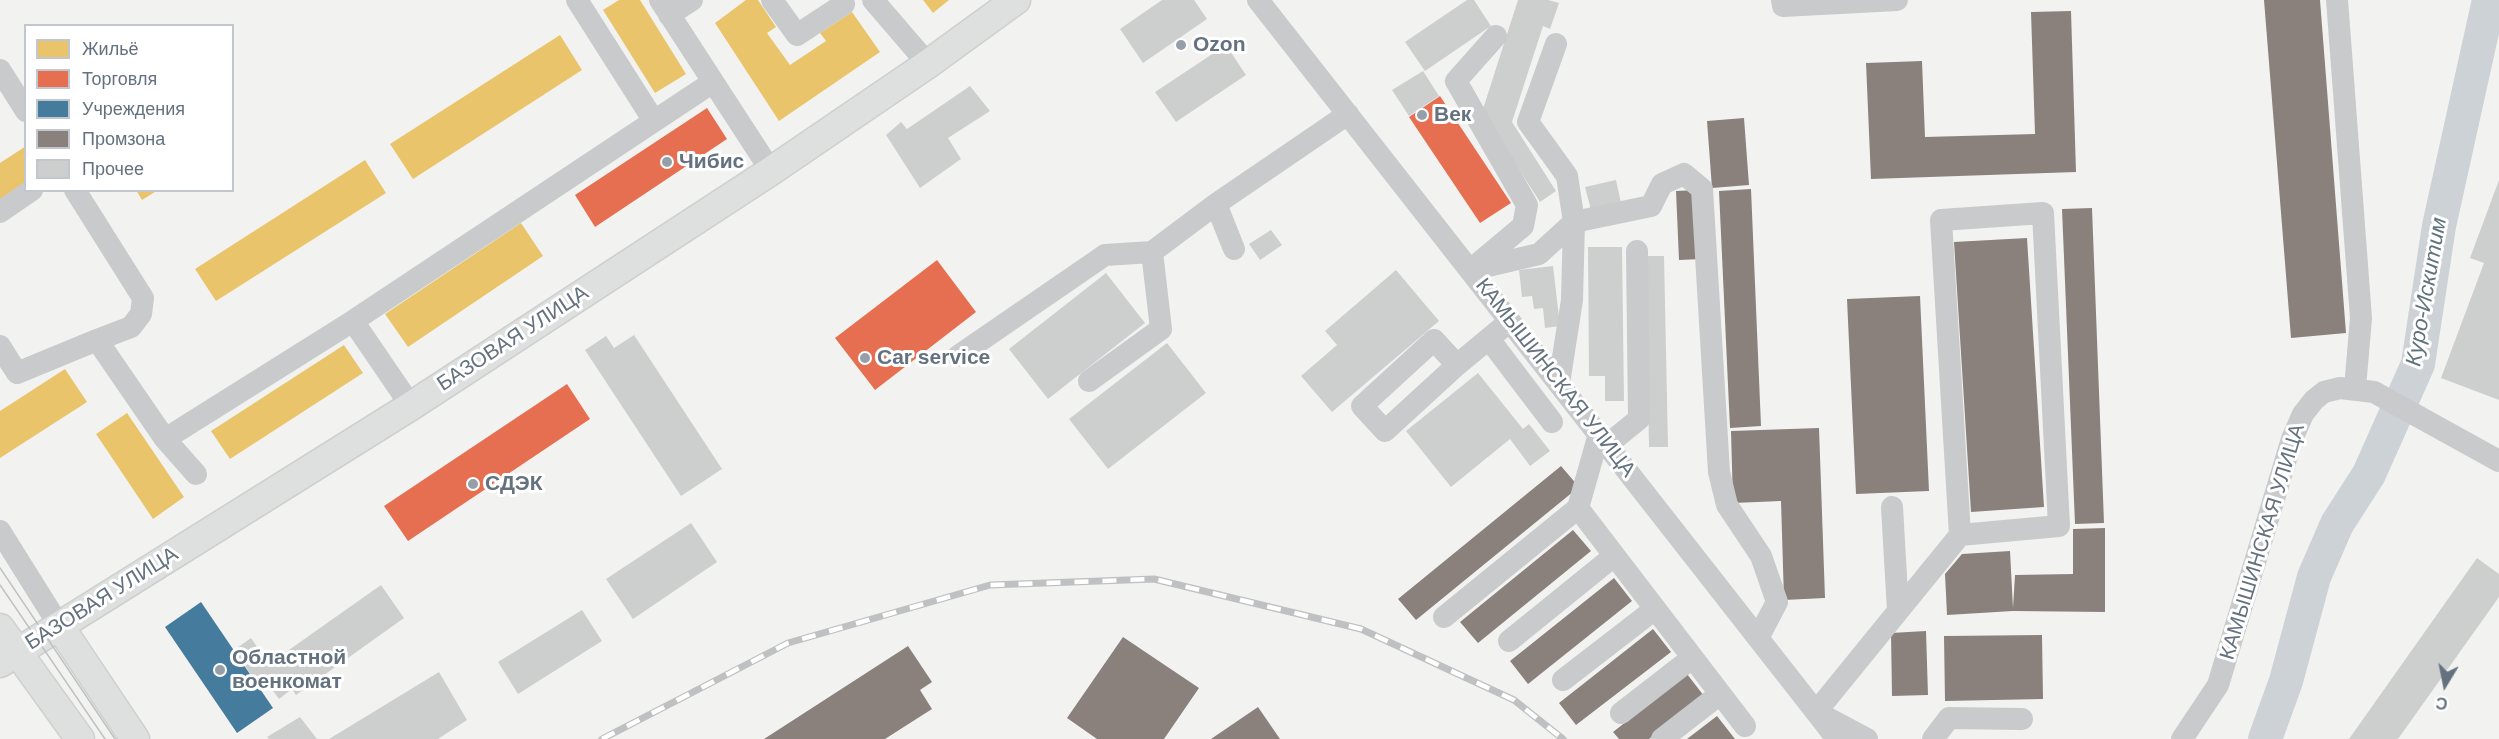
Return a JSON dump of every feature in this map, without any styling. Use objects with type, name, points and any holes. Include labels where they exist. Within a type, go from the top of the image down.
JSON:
[{"type":"main road","name":"БАЗОВАЯ УЛИЦА","points":[[8,658],[411,406],[771,171],[928,64],[1016,0]]},
{"type":"main road","points":[[60,627],[135,739]]},
{"type":"main road","points":[[0,628],[8,658],[80,739]]},
{"type":"street","points":[[692,0],[664,8],[771,171]]},
{"type":"street","points":[[772,0],[797,35],[844,4]]},
{"type":"street","points":[[873,0],[928,64]]},
{"type":"street","name":"КАМЫШИНСКАЯ УЛИЦА","points":[[1258,0],[1816,712],[1867,739]]},
{"type":"street","points":[[1782,0],[1782,6],[1897,0]]},
{"type":"street","points":[[2337,0],[2361,318],[2364,390],[2499,460]]},
{"type":"street","points":[[580,1],[654,121]]},
{"type":"street","points":[[1471,270],[1522,226],[1527,205],[1456,81],[1496,36]]},
{"type":"street","points":[[1556,44],[1528,122],[1566,176],[1574,222],[1572,300],[1559,383]]},
{"type":"street","points":[[0,70],[24,108]]},
{"type":"street","points":[[165,438],[353,321],[713,82]]},
{"type":"street","points":[[958,356],[1105,255],[1152,252],[1216,204],[1348,114]]},
{"type":"street","points":[[1471,270],[1539,254],[1574,222],[1651,206],[1662,184],[1683,174],[1702,189],[1719,472],[1727,505],[1761,556],[1777,602],[1758,638]]},
{"type":"street","points":[[0,212],[29,192]]},
{"type":"street","points":[[0,346],[17,373],[131,327],[141,314],[143,298],[76,192]]},
{"type":"street","points":[[1216,204],[1234,249]]},
{"type":"street","points":[[1837,739],[1816,712],[1960,535],[1941,220],[2043,213],[2059,526],[1960,535]]},
{"type":"street","points":[[1444,617],[1578,508],[1603,439],[1640,419],[1637,251]]},
{"type":"street","points":[[1089,381],[1161,329],[1152,252]]},
{"type":"street","points":[[353,321],[411,406]]},
{"type":"street","points":[[1457,365],[1510,321]]},
{"type":"street","points":[[1489,339],[1552,422]]},
{"type":"street","points":[[97,340],[165,438],[196,474]]},
{"type":"street","name":"КАМЫШИНСКАЯ УЛИЦА","points":[[2182,739],[2218,685],[2292,439],[2303,414],[2324,392],[2364,390]]},
{"type":"street","points":[[1892,507],[1898,611]]},
{"type":"street","points":[[1578,508],[1745,726]]},
{"type":"street","points":[[0,531],[60,627]]},
{"type":"street","points":[[1509,641],[1614,556]]},
{"type":"street","points":[[1563,680],[1655,609]]},
{"type":"street","points":[[1621,713],[1692,658]]},
{"type":"street","points":[[1662,739],[1719,694]]},
{"type":"street","points":[[1933,739],[1949,718],[2022,719]]},
{"type":"building: Жильё","points":[[619,0],[640,0],[686,74],[655,93],[603,10]]},
{"type":"building: Жильё","points":[[746,0],[758,0],[776,27],[767,33],[790,65],[826,41],[820,33],[852,12],[880,52],[779,121],[715,23]]},
{"type":"building: Жильё","points":[[923,0],[949,0],[933,13]]},
{"type":"building: Жильё","points":[[560,35],[582,70],[413,179],[390,144]]},
{"type":"building: Жильё","points":[[24,147],[24,191],[0,207],[0,163]]},
{"type":"building: Жильё","points":[[365,160],[386,193],[216,301],[195,269]]},
{"type":"building: Жильё","points":[[137,192],[155,192],[142,200]]},
{"type":"building: Жильё","points":[[521,223],[543,256],[408,347],[385,314]]},
{"type":"building: Жильё","points":[[344,345],[363,373],[230,459],[211,431]]},
{"type":"building: Жильё","points":[[65,369],[87,402],[0,458],[0,411]]},
{"type":"building: Жильё","points":[[127,413],[184,497],[153,519],[96,434]]},
{"type":"building: Торговля","points":[[1440,96],[1511,203],[1480,223],[1409,117]]},
{"type":"building: Торговля","points":[[707,108],[727,139],[595,227],[575,195]]},
{"type":"building: Торговля","points":[[937,260],[976,312],[875,390],[835,338]]},
{"type":"building: Торговля","points":[[567,384],[590,419],[408,541],[384,506]]},
{"type":"building: Учреждения","name":"Областной военкомат","points":[[201,602],[273,708],[237,733],[165,627]]},
{"type":"building: Промзона","points":[[2264,0],[2320,0],[2346,333],[2291,338]]},
{"type":"building: Промзона","points":[[2071,11],[2076,172],[1871,179],[1866,63],[1922,61],[1925,137],[2035,134],[2031,12]]},
{"type":"building: Промзона","points":[[1744,118],[1749,185],[1712,188],[1707,121]]},
{"type":"building: Промзона","points":[[1751,189],[1761,426],[1730,428],[1719,191]]},
{"type":"building: Промзона","points":[[1698,190],[1702,259],[1679,260],[1676,191]]},
{"type":"building: Промзона","points":[[2092,208],[2104,523],[2075,524],[2062,209]]},
{"type":"building: Промзона","points":[[2027,238],[2044,507],[1971,512],[1954,242]]},
{"type":"building: Промзона","points":[[1920,296],[1929,491],[1856,494],[1847,299]]},
{"type":"building: Промзона","points":[[1819,428],[1825,598],[1784,600],[1781,501],[1733,503],[1731,431]]},
{"type":"building: Промзона","points":[[1561,466],[1579,487],[1416,620],[1398,599]]},
{"type":"building: Промзона","points":[[2105,528],[2105,612],[2013,611],[1947,615],[1945,574],[1962,554],[2010,551],[2013,608],[2015,575],[2073,574],[2073,529]]},
{"type":"building: Промзона","points":[[1573,530],[1591,551],[1478,643],[1460,622]]},
{"type":"building: Промзона","points":[[1614,578],[1632,601],[1528,684],[1510,661]]},
{"type":"building: Промзона","points":[[1653,629],[1671,652],[1576,725],[1559,703]]},
{"type":"building: Промзона","points":[[1926,631],[1928,695],[1892,696],[1891,633]]},
{"type":"building: Промзона","points":[[2042,635],[2043,699],[1945,701],[1944,636]]},
{"type":"building: Промзона","points":[[1123,637],[1199,688],[1164,739],[1097,739],[1067,718]]},
{"type":"building: Промзона","points":[[908,646],[932,682],[920,690],[932,709],[885,739],[764,739]]},
{"type":"building: Промзона","points":[[1687,674],[1704,696],[1649,739],[1619,739],[1613,732]]},
{"type":"building: Промзона","points":[[1258,707],[1280,739],[1211,739]]},
{"type":"building: Промзона","points":[[1717,716],[1735,739],[1687,739]]},
{"type":"building: Прочее","points":[[1162,0],[1194,0],[1207,19],[1143,63],[1120,29]]},
{"type":"building: Прочее","points":[[1467,0],[1474,0],[1491,26],[1425,71],[1405,42]]},
{"type":"building: Прочее","points":[[1518,0],[1548,0],[1559,3],[1550,29],[1543,26],[1512,122],[1556,191],[1540,202],[1482,112]]},
{"type":"building: Прочее","points":[[1226,45],[1246,75],[1176,122],[1155,92]]},
{"type":"building: Прочее","points":[[1423,71],[1439,96],[1409,116],[1392,90]]},
{"type":"building: Прочее","points":[[970,86],[990,111],[948,138],[961,159],[920,188],[886,135],[901,122],[907,129]]},
{"type":"building: Прочее","points":[[1616,180],[1621,203],[1591,210],[1585,187]]},
{"type":"building: Прочее","points":[[2499,180],[2499,400],[2441,378],[2484,263],[2470,258]]},
{"type":"building: Прочее","points":[[1271,230],[1282,245],[1260,260],[1249,244]]},
{"type":"building: Прочее","points":[[1588,247],[1622,247],[1624,401],[1605,401],[1605,376],[1589,376]]},
{"type":"building: Прочее","points":[[1645,256],[1664,256],[1668,447],[1649,447]]},
{"type":"building: Прочее","points":[[1553,266],[1560,326],[1545,328],[1543,308],[1534,309],[1532,296],[1522,297],[1519,270]]},
{"type":"building: Прочее","points":[[1396,270],[1439,321],[1332,412],[1301,376],[1337,345],[1325,331]]},
{"type":"building: Прочее","points":[[1106,273],[1145,323],[1048,399],[1009,349]]},
{"type":"building: Прочее","points":[[634,335],[722,469],[681,496],[585,350],[606,336],[614,348]]},
{"type":"building: Прочее","points":[[1167,343],[1206,393],[1108,469],[1069,419]]},
{"type":"building: Прочее","points":[[1478,373],[1523,429],[1529,424],[1550,451],[1530,466],[1510,439],[1451,487],[1406,431]]},
{"type":"building: Прочее","points":[[691,523],[717,562],[633,619],[606,579]]},
{"type":"building: Прочее","points":[[2477,558],[2499,574],[2499,597],[2398,739],[2349,739]]},
{"type":"building: Прочее","points":[[381,585],[404,618],[296,695],[292,689],[279,699],[268,684],[261,689],[234,650],[251,638],[269,664]]},
{"type":"building: Прочее","points":[[582,610],[602,641],[518,694],[498,662]]},
{"type":"building: Прочее","points":[[439,672],[467,720],[438,739],[329,739]]},
{"type":"building: Прочее","points":[[300,717],[317,739],[269,739],[267,737]]},
{"type":"waterway","name":"Куро-Искитим","points":[[2265,739],[2286,681],[2314,577],[2337,524],[2369,474],[2418,364],[2439,226],[2489,0]]},
{"type":"tram line","points":[[0,568],[115,739]]},
{"type":"tram line","points":[[0,585],[105,739]]},
{"type":"railway","points":[[602,739],[788,643],[990,585],[1154,579],[1361,629],[1514,700],[1563,739]]},
{"type":"place","name":"Ozon","points":[[1181,45]]},
{"type":"place","name":"Век","points":[[1422,115]]},
{"type":"place","name":"Чибис","points":[[667,162]]},
{"type":"place","name":"Car service","points":[[865,358]]},
{"type":"place","name":"СДЭК","points":[[473,484]]},
{"type":"place","name":"Областной военкомат","points":[[220,670]]}]
